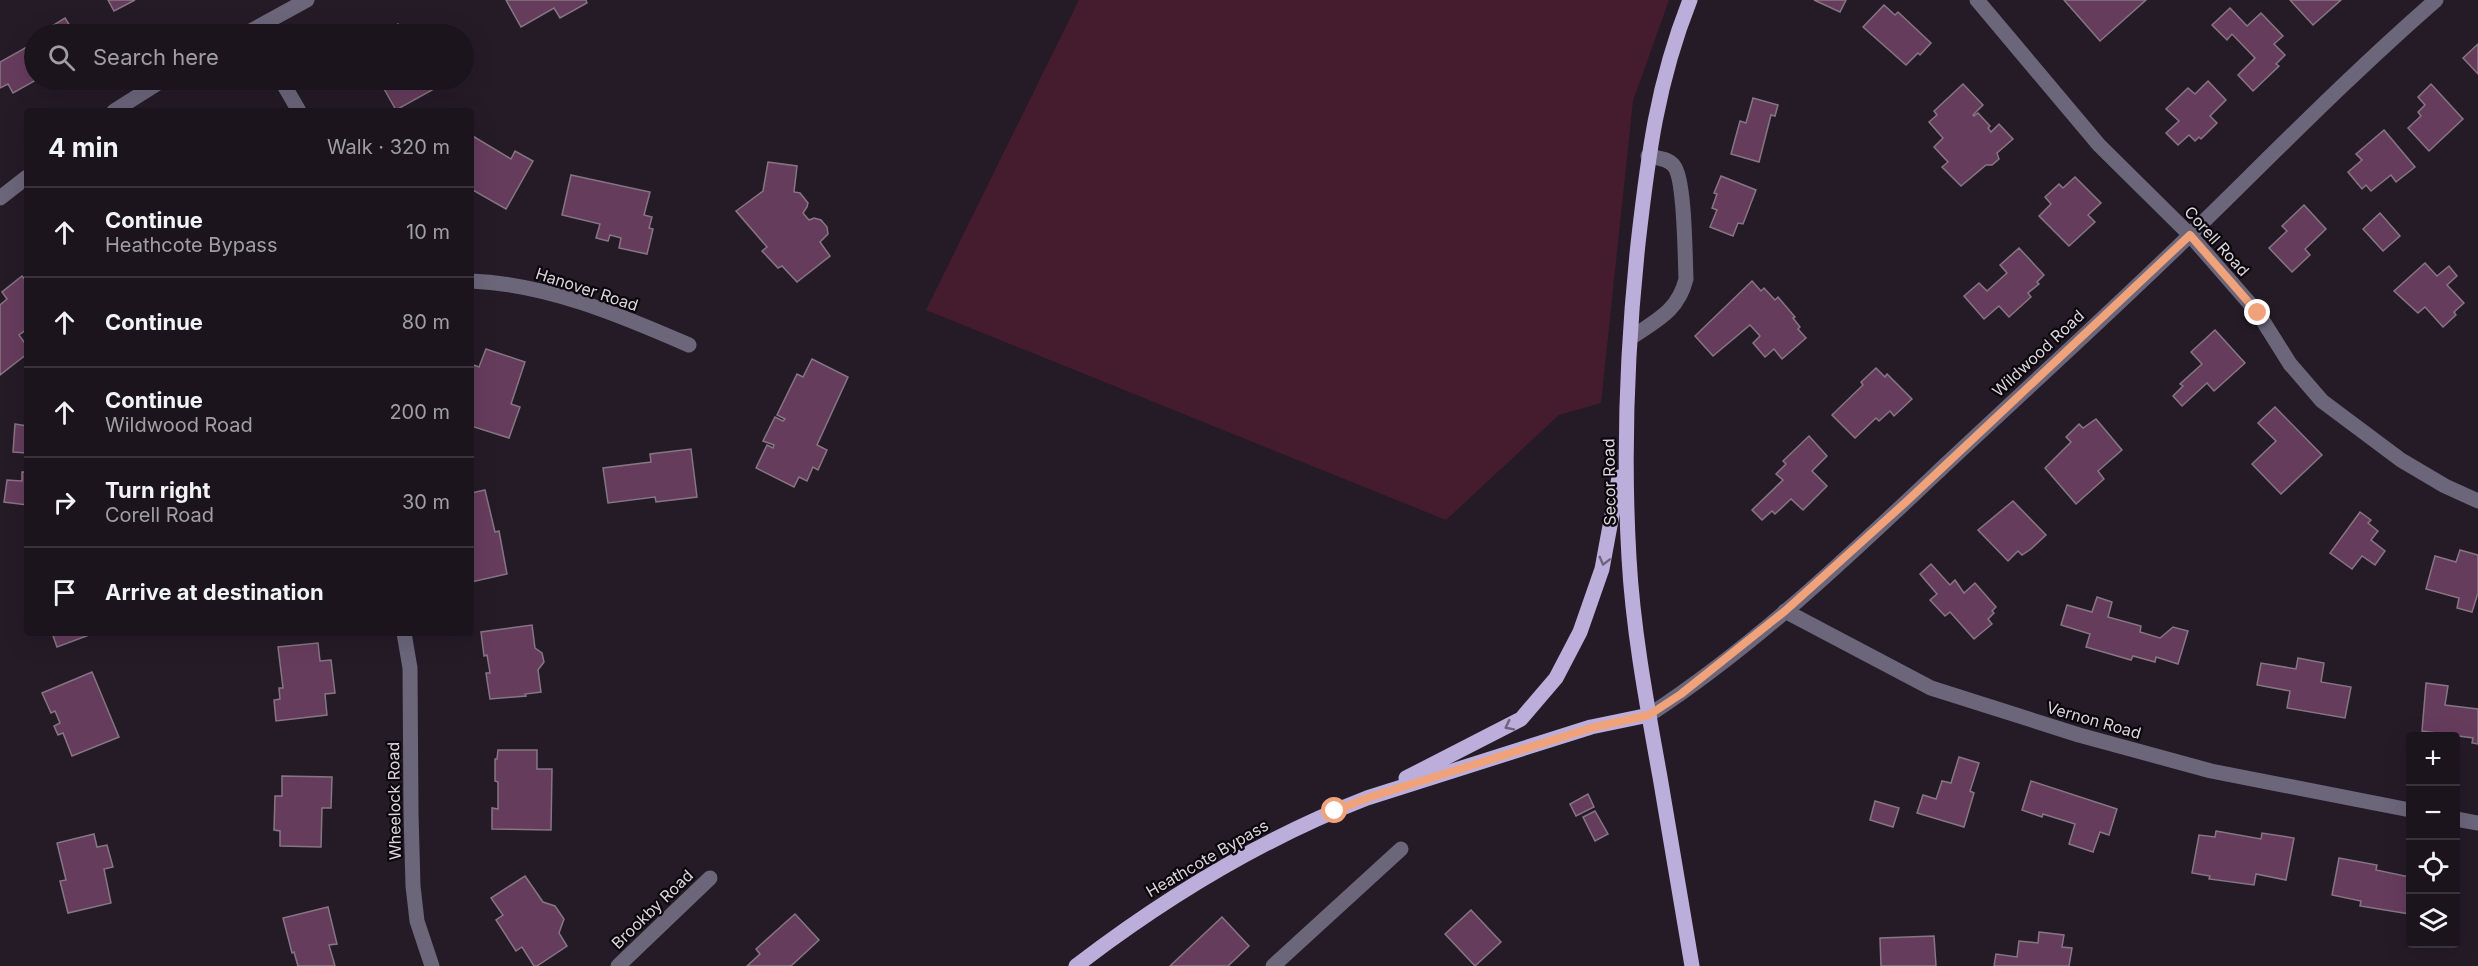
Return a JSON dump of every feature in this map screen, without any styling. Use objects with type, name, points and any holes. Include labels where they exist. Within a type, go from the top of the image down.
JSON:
[{"type":"main road","name":"Secor Road","points":[[1690,0],[1676,33],[1656,106],[1648,156],[1635,275],[1625,441],[1629,560],[1649,715],[1692,966]]},
{"type":"main road","points":[[1367,798],[1521,719],[1556,678],[1580,632],[1602,569],[1625,441]]},
{"type":"main road","points":[[1367,798],[1591,728],[1649,715]]},
{"type":"main road","name":"Heathcote Bypass","points":[[1076,966],[1118,933],[1207,875],[1273,840],[1367,798]]},
{"type":"street","points":[[266,24],[307,0]]},
{"type":"street","name":"Corell Road","points":[[1977,0],[2099,145],[2190,235],[2258,313],[2290,363],[2322,401],[2401,460],[2445,486],[2478,501]]},
{"type":"street","name":"Wildwood Road","points":[[1649,715],[1681,694],[1785,611],[1907,501],[2190,235],[2380,48],[2436,0]]},
{"type":"street","points":[[119,108],[147,90]]},
{"type":"street","points":[[287,90],[297,108]]},
{"type":"street","points":[[1632,337],[1668,313],[1683,294],[1686,279],[1681,185],[1676,167],[1669,161],[1648,156]]},
{"type":"street","points":[[0,198],[24,179]]},
{"type":"street","name":"Hanover Road","points":[[474,281],[498,282],[546,292],[642,325],[689,345]]},
{"type":"street","name":"Vernon Road","points":[[1785,611],[1931,688],[2068,732],[2211,771],[2406,809]]},
{"type":"street","name":"Wheelock Road","points":[[405,636],[410,668],[413,886],[417,921],[432,966]]},
{"type":"street","points":[[2460,820],[2478,823]]},
{"type":"street","points":[[1273,966],[1401,849]]},
{"type":"street","name":"Brookby Road","points":[[618,966],[710,878]]},
{"type":"shaded area","points":[[1079,0],[1669,0],[1633,101],[1601,403],[1559,415],[1446,520],[926,310]]},
{"type":"building","points":[[108,0],[135,0],[114,11]]},
{"type":"building","points":[[506,0],[586,0],[587,3],[560,18],[554,8],[521,27]]},
{"type":"building","points":[[1814,0],[1846,0],[1840,12]]},
{"type":"building","points":[[2064,0],[2146,0],[2100,41]]},
{"type":"building","points":[[2290,0],[2341,0],[2313,25]]},
{"type":"building","points":[[1884,5],[1895,15],[1898,12],[1931,43],[1906,65],[1863,27]]},
{"type":"building","points":[[2230,8],[2247,26],[2261,13],[2283,36],[2274,44],[2285,55],[2276,64],[2279,66],[2253,91],[2238,75],[2255,58],[2232,34],[2227,40],[2212,25]]},
{"type":"building","points":[[65,18],[69,24],[55,24]]},
{"type":"building","points":[[2478,44],[2478,74],[2463,58]]},
{"type":"building","points":[[24,49],[24,87],[13,93],[8,84],[0,88],[0,62]]},
{"type":"building","points":[[2208,81],[2226,100],[2210,116],[2217,123],[2201,139],[2199,137],[2195,141],[2189,135],[2178,145],[2166,133],[2179,121],[2166,109],[2188,88],[2195,94]]},
{"type":"building","points":[[1963,84],[1983,105],[1973,115],[1978,113],[1990,126],[1988,128],[1991,132],[1999,124],[2013,139],[1997,153],[1999,159],[1992,165],[1986,165],[1961,186],[1942,167],[1948,162],[1934,147],[1943,138],[1929,122],[1937,115],[1934,111]]},
{"type":"building","points":[[2431,84],[2463,119],[2429,151],[2408,128],[2421,116],[2418,112],[2425,105],[2418,97]]},
{"type":"building","points":[[385,90],[432,90],[400,108],[395,108]]},
{"type":"building","points":[[1753,98],[1778,105],[1775,116],[1771,115],[1759,162],[1731,154],[1740,121],[1746,123]]},
{"type":"building","points":[[2384,130],[2415,167],[2396,182],[2391,175],[2371,191],[2366,185],[2362,189],[2348,172],[2362,160],[2356,154]]},
{"type":"building","points":[[474,137],[511,159],[515,151],[533,161],[506,209],[474,191]]},
{"type":"building","points":[[768,162],[797,166],[794,192],[800,193],[808,203],[803,213],[809,220],[814,218],[821,220],[827,227],[828,234],[820,242],[830,256],[797,282],[782,266],[778,268],[762,251],[767,247],[736,211],[763,191]]},
{"type":"building","points":[[571,175],[650,192],[644,215],[652,217],[649,228],[653,229],[647,254],[619,248],[621,238],[610,235],[608,241],[596,238],[600,224],[562,215]]},
{"type":"building","points":[[1721,176],[1756,190],[1743,224],[1738,223],[1733,236],[1710,227],[1717,210],[1712,208],[1717,194],[1714,193]]},
{"type":"building","points":[[2075,177],[2101,203],[2088,215],[2095,222],[2069,246],[2039,216],[2051,204],[2045,197],[2059,184],[2063,188]]},
{"type":"building","points":[[2304,205],[2326,229],[2305,249],[2310,255],[2292,272],[2269,248],[2287,231],[2282,226]]},
{"type":"building","points":[[2380,213],[2400,236],[2383,251],[2363,229]]},
{"type":"building","points":[[2019,248],[2044,275],[2037,282],[2039,284],[2028,293],[2031,297],[2009,317],[1999,306],[1984,319],[1964,296],[1979,283],[1987,291],[2007,273],[2000,265]]},
{"type":"building","points":[[2425,263],[2437,276],[2449,266],[2457,276],[2447,285],[2464,303],[2454,312],[2456,315],[2443,327],[2425,307],[2418,313],[2394,291]]},
{"type":"building","points":[[22,276],[24,278],[24,331],[19,335],[24,342],[24,356],[0,375],[0,305],[7,299],[2,292]]},
{"type":"building","points":[[1752,281],[1761,291],[1764,288],[1775,300],[1778,297],[1795,317],[1793,318],[1800,327],[1798,329],[1806,338],[1782,359],[1774,349],[1765,357],[1753,343],[1760,336],[1750,325],[1713,356],[1695,336]]},
{"type":"building","points":[[2215,330],[2245,363],[2214,391],[2207,383],[2182,406],[2173,396],[2183,386],[2180,384],[2202,364],[2191,352]]},
{"type":"building","points":[[486,349],[525,362],[511,404],[520,407],[509,438],[474,427],[474,365],[479,367]]},
{"type":"building","points":[[812,359],[848,377],[817,445],[827,450],[818,470],[813,467],[807,481],[799,477],[794,487],[756,468],[767,445],[773,448],[774,445],[763,441],[775,417],[783,421],[785,419],[777,415],[797,374],[803,377]]},
{"type":"building","points":[[1876,368],[1885,377],[1887,374],[1912,399],[1894,416],[1890,411],[1879,421],[1876,418],[1855,438],[1832,415],[1863,385],[1861,382]]},
{"type":"building","points":[[2275,407],[2322,455],[2281,494],[2252,464],[2276,441],[2258,423]]},
{"type":"building","points":[[2096,419],[2122,450],[2098,471],[2104,479],[2076,504],[2045,468],[2071,442],[2066,437],[2079,424],[2083,428]]},
{"type":"building","points":[[15,424],[24,426],[24,453],[13,452]]},
{"type":"building","points":[[1809,436],[1827,456],[1812,471],[1827,486],[1803,510],[1791,499],[1775,514],[1772,511],[1762,520],[1752,510],[1783,480],[1776,474],[1786,464],[1783,461]]},
{"type":"building","points":[[691,449],[697,497],[656,502],[655,497],[608,503],[603,468],[651,462],[650,454]]},
{"type":"building","points":[[22,472],[24,472],[24,505],[4,502],[7,480],[22,481]]},
{"type":"building","points":[[485,490],[495,532],[499,531],[507,574],[474,581],[474,492]]},
{"type":"building","points":[[2013,501],[2046,535],[2031,549],[2022,555],[2018,551],[2008,561],[1978,530]]},
{"type":"building","points":[[2360,512],[2371,520],[2368,523],[2378,531],[2371,540],[2385,551],[2375,565],[2362,556],[2352,569],[2330,553]]},
{"type":"building","points":[[2460,550],[2478,555],[2478,593],[2472,612],[2457,608],[2459,598],[2426,589],[2435,556],[2456,562]]},
{"type":"building","points":[[1931,564],[1950,585],[1955,580],[1964,593],[1975,583],[1996,607],[1988,619],[1992,624],[1974,639],[1950,612],[1945,616],[1930,600],[1937,594],[1920,574]]},
{"type":"building","points":[[2097,597],[2112,602],[2108,617],[2141,626],[2140,632],[2160,638],[2173,627],[2188,631],[2178,664],[2156,657],[2155,662],[2133,656],[2131,660],[2086,647],[2090,634],[2061,625],[2067,605],[2092,612]]},
{"type":"building","points":[[532,625],[535,648],[542,653],[544,662],[538,670],[541,692],[525,694],[526,696],[490,699],[486,673],[490,673],[487,655],[484,656],[481,632]]},
{"type":"building","points":[[53,636],[86,636],[57,647]]},
{"type":"building","points":[[318,643],[320,661],[331,660],[335,693],[325,694],[327,715],[276,721],[274,700],[280,699],[279,688],[283,688],[278,647]]},
{"type":"building","points":[[2298,658],[2324,663],[2321,682],[2351,687],[2345,718],[2287,708],[2290,691],[2257,685],[2261,663],[2296,669]]},
{"type":"building","points":[[92,672],[119,737],[72,756],[63,733],[58,735],[54,726],[60,723],[55,711],[51,713],[42,693]]},
{"type":"building","points":[[2426,683],[2448,686],[2445,705],[2478,709],[2478,744],[2472,743],[2473,738],[2460,736],[2460,732],[2422,731]]},
{"type":"building","points":[[498,750],[537,750],[537,769],[552,769],[551,830],[492,829],[492,808],[498,809],[495,759],[497,759]]},
{"type":"building","points":[[1959,757],[1979,763],[1970,791],[1974,793],[1964,827],[1917,813],[1923,795],[1936,799],[1942,781],[1951,783]]},
{"type":"building","points":[[282,776],[332,777],[331,808],[322,808],[321,847],[280,846],[280,831],[274,830],[275,796],[282,796]]},
{"type":"building","points":[[2031,781],[2117,809],[2109,835],[2100,832],[2093,852],[2069,844],[2075,824],[2022,810]]},
{"type":"building","points":[[1588,794],[1594,807],[1576,816],[1570,804]]},
{"type":"building","points":[[1875,801],[1899,808],[1893,827],[1870,820]]},
{"type":"building","points":[[1595,811],[1608,834],[1595,841],[1583,817]]},
{"type":"building","points":[[2216,831],[2261,839],[2262,833],[2294,838],[2286,880],[2256,874],[2254,885],[2209,879],[2210,876],[2192,873],[2199,835],[2215,837]]},
{"type":"building","points":[[94,834],[97,847],[107,845],[113,867],[104,869],[111,903],[68,913],[60,881],[66,880],[57,843]]},
{"type":"building","points":[[2339,858],[2377,865],[2376,870],[2406,876],[2406,913],[2360,906],[2361,901],[2332,895]]},
{"type":"building","points":[[525,876],[543,902],[555,906],[564,919],[559,933],[567,946],[537,966],[534,966],[522,947],[516,951],[496,920],[503,915],[491,898]]},
{"type":"building","points":[[328,907],[337,944],[329,945],[335,966],[298,966],[294,952],[292,953],[283,918]]},
{"type":"building","points":[[1471,910],[1501,942],[1475,966],[1445,934]]},
{"type":"building","points":[[795,914],[819,940],[791,966],[747,966],[760,954],[756,949]]},
{"type":"building","points":[[1222,917],[1249,946],[1228,966],[1170,966]]},
{"type":"building","points":[[2039,932],[2064,935],[2062,947],[2072,948],[2069,966],[1994,966],[1996,954],[2017,957],[2019,941],[2038,943]]},
{"type":"building","points":[[1934,936],[1936,966],[1881,966],[1880,938]]},
{"type":"route","points":[[1335,811],[1367,798],[1591,728],[1649,715],[1681,694],[1785,611],[1907,501],[2190,235],[2258,313]]}]
